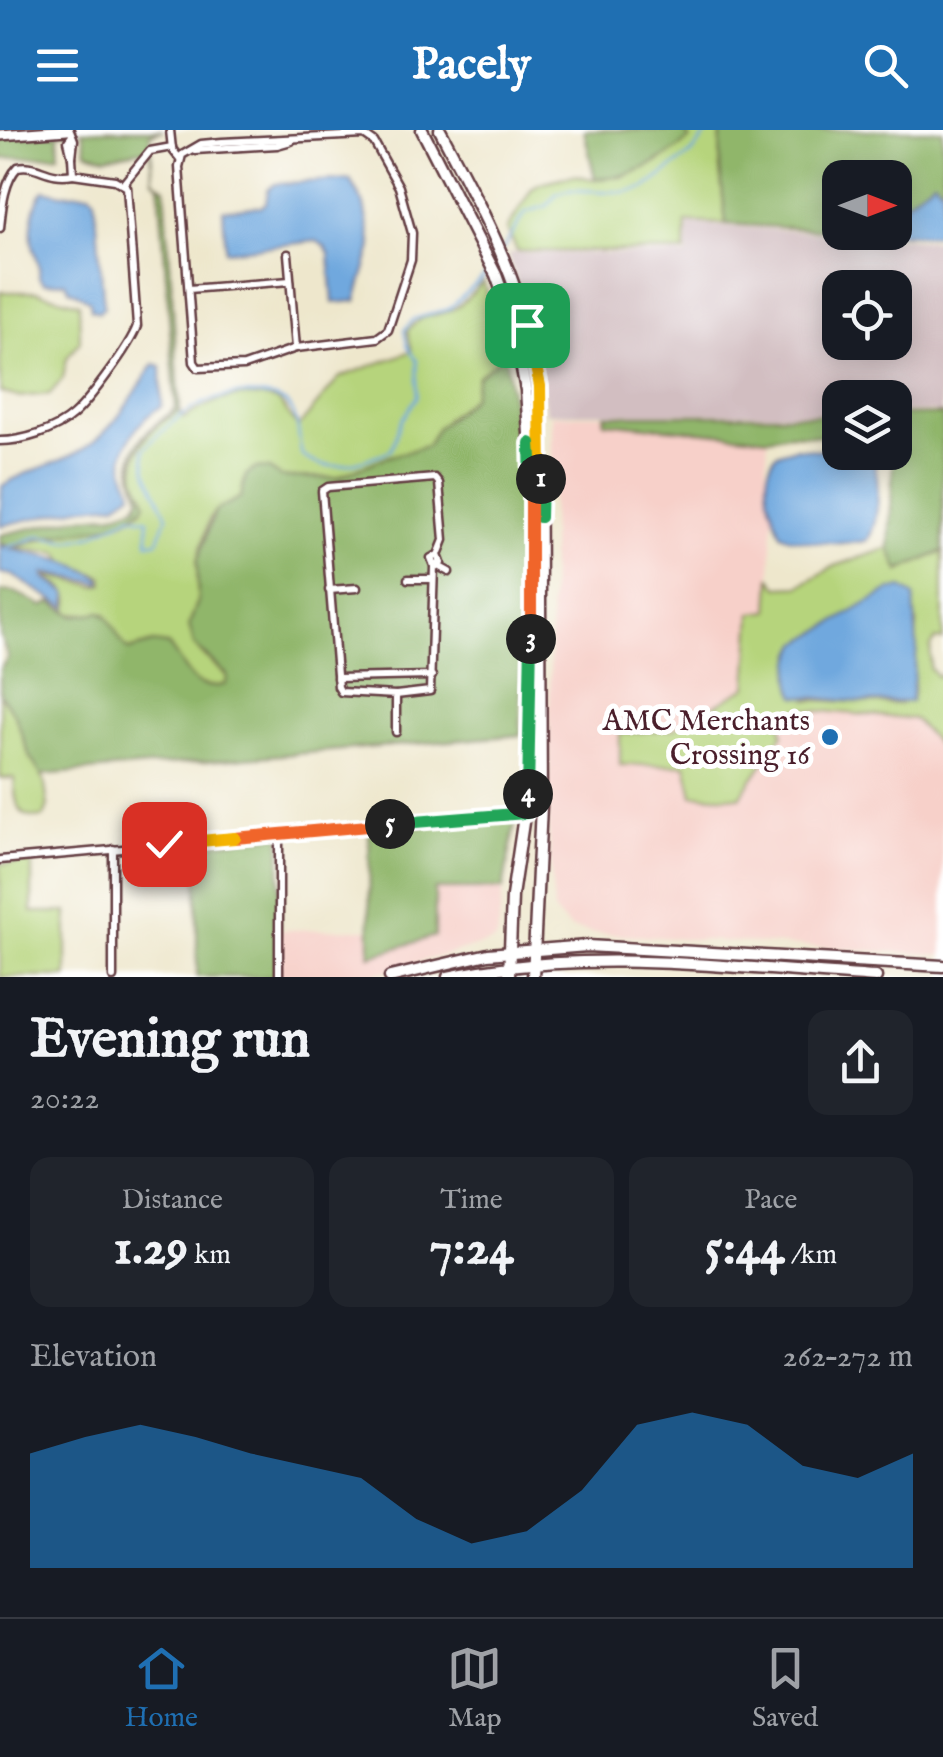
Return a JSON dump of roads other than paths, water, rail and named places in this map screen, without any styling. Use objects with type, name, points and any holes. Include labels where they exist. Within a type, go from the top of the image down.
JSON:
[{"type":"main road","points":[[422,130],[496,275],[520,354],[534,504],[540,517]]},
{"type":"main road","points":[[440,130],[508,264],[532,343],[540,386],[542,806],[532,977]]},
{"type":"main road","points":[[509,972],[512,896],[530,776],[530,443]]},
{"type":"main road","points":[[535,918],[544,937],[564,947]]},
{"type":"main road","points":[[390,977],[448,962],[564,947],[943,966]]},
{"type":"main road","points":[[662,964],[716,961],[727,953]]},
{"type":"main road","points":[[724,968],[732,960],[782,956]]},
{"type":"main road","points":[[448,977],[509,972],[533,964],[609,962],[876,977]]},
{"type":"street","points":[[170,130],[172,147],[180,159],[194,362],[198,368],[244,366],[296,348],[366,341],[388,330],[413,249],[405,201],[370,136],[213,147],[193,150],[180,159]]},
{"type":"street","points":[[240,144],[244,130]]},
{"type":"street","points":[[234,131],[240,144]]},
{"type":"street","points":[[0,136],[69,132],[73,174]]},
{"type":"street","points":[[124,184],[150,151],[172,147]]},
{"type":"street","points":[[0,228],[2,204],[12,173],[18,167],[33,166],[52,176],[73,174],[124,184],[128,191],[138,310],[135,333],[71,417],[24,439],[0,442]]},
{"type":"street","points":[[288,254],[296,348]]},
{"type":"street","points":[[189,289],[290,281]]},
{"type":"street","points":[[435,478],[439,483],[444,540],[432,579],[429,693],[346,694],[339,690],[321,495],[324,488],[435,478]]},
{"type":"street","points":[[438,562],[451,570]]},
{"type":"street","points":[[408,579],[432,579]]},
{"type":"street","points":[[329,590],[356,588]]},
{"type":"street","points":[[337,678],[432,676]]},
{"type":"street","points":[[396,694],[396,732]]},
{"type":"street","points":[[0,860],[526,813]]},
{"type":"street","points":[[278,977],[279,834]]},
{"type":"street","points":[[113,849],[113,977]]},
{"type":"water","points":[[350,179],[364,205],[372,247],[356,301],[333,303],[329,254],[317,241],[226,251],[223,210],[262,206],[275,184]]},
{"type":"water","points":[[934,180],[943,189],[943,235],[912,234],[912,197]]},
{"type":"water","points":[[44,190],[90,193],[95,198],[104,307],[99,312],[91,309],[90,301],[69,289],[65,282],[44,283],[39,278],[32,232],[35,209]]},
{"type":"water","points":[[154,364],[161,366],[162,406],[140,424],[125,451],[124,469],[132,493],[116,504],[84,507],[0,526],[2,486],[76,453],[97,439],[124,409]]},
{"type":"water","points":[[795,448],[822,450],[822,470],[876,470],[878,503],[868,540],[824,543],[781,534],[767,483],[776,454]]},
{"type":"water","points":[[0,546],[77,566],[101,579],[101,583],[44,573],[44,577],[67,593],[67,608],[12,575],[0,573]]},
{"type":"water","points":[[902,588],[914,596],[917,649],[911,702],[796,696],[791,670],[799,643],[890,590]]},
{"type":"waterway","points":[[503,249],[526,212],[547,206],[556,194],[568,190],[624,192],[645,188],[692,153],[710,130]]},
{"type":"waterway","points":[[6,548],[40,536],[69,541],[90,536],[131,516],[148,519],[148,543],[158,541],[167,516],[146,469],[144,450],[181,416],[225,396],[258,395],[285,402],[296,421],[302,455],[312,462],[346,465],[391,450],[401,421],[417,397],[417,361],[407,345],[404,330],[414,319],[449,309],[488,273]]},
{"type":"place","name":"AMC Merchants Crossing 16","points":[[830,737]]}]
